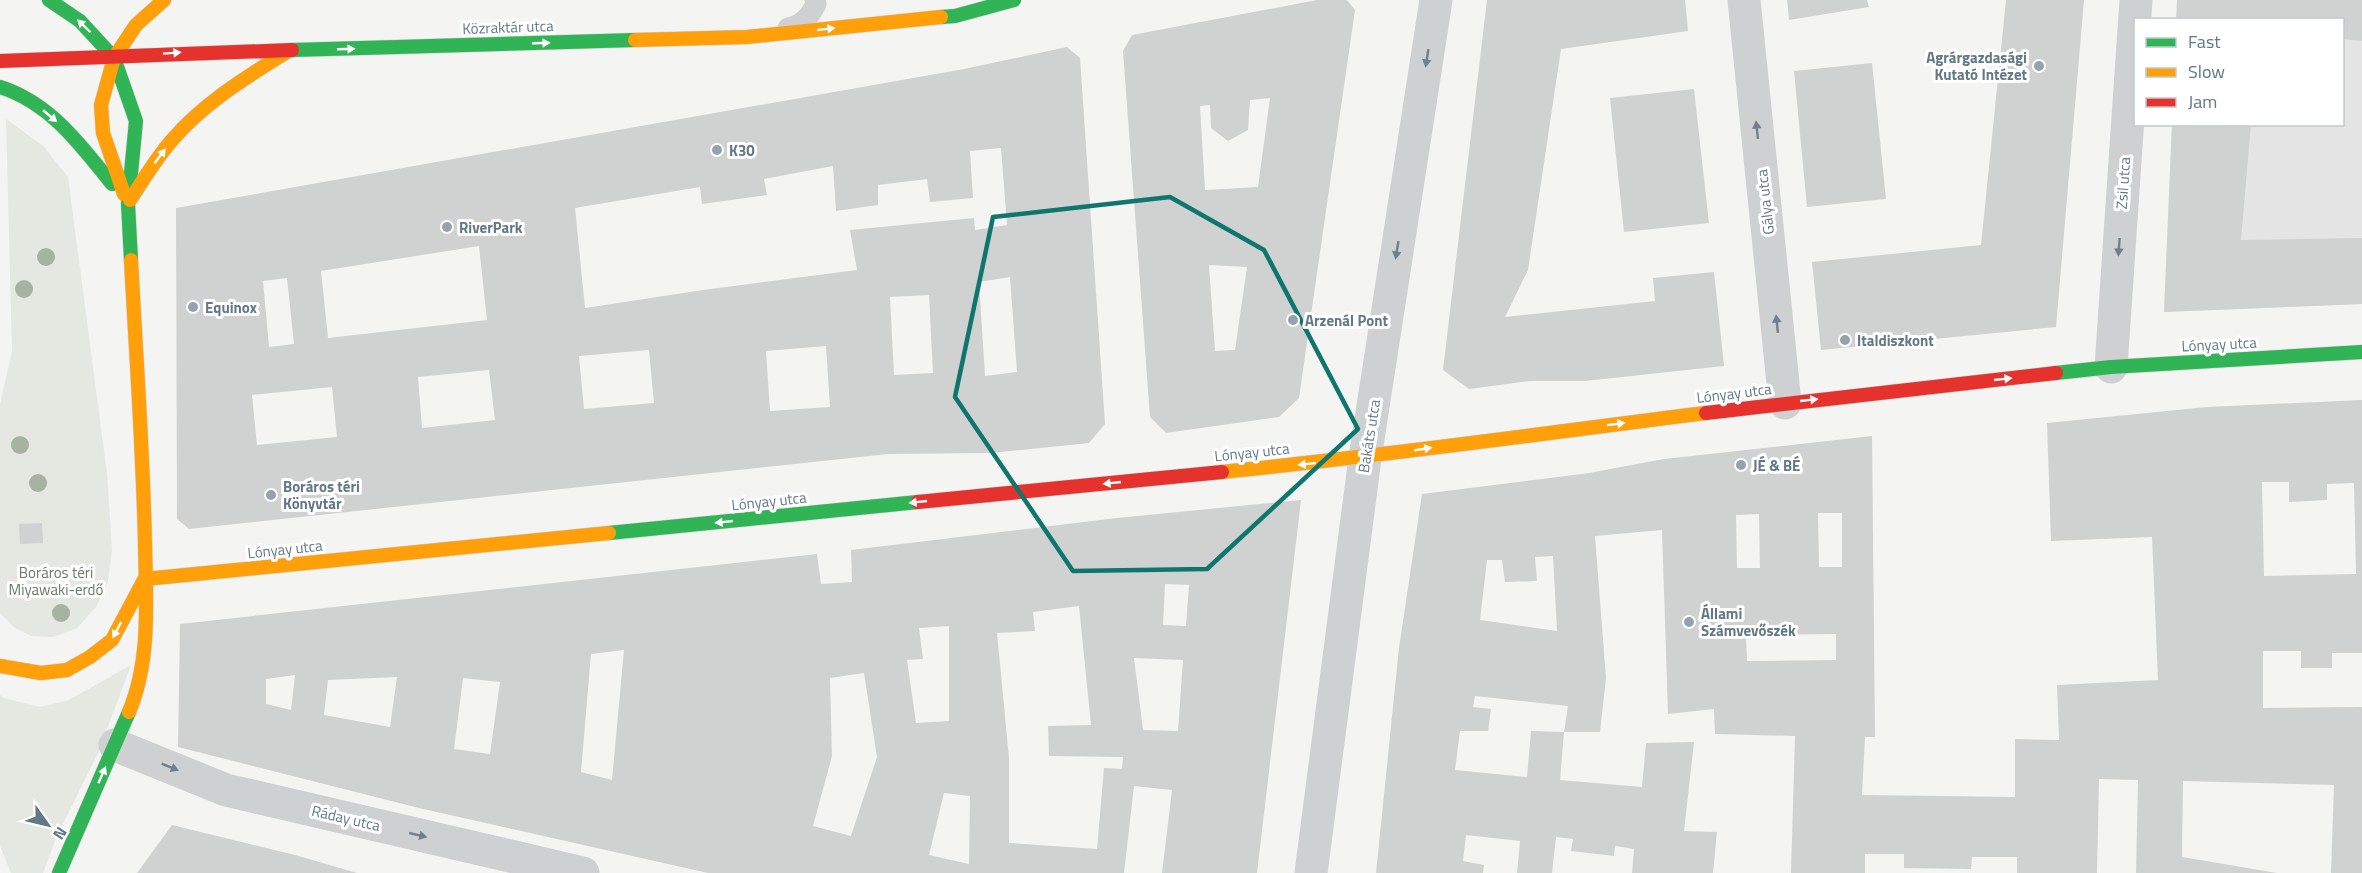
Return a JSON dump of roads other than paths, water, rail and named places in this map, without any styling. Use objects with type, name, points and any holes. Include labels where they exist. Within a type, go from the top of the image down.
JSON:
[{"type":"main road","points":[[49,0],[80,21],[114,58],[136,121],[128,204],[144,493],[146,619],[141,668],[132,704],[59,873]]},
{"type":"main road","points":[[128,204],[103,133],[101,105],[114,58],[136,24],[164,0]]},
{"type":"main road","name":"Közraktár utca","points":[[0,61],[114,58],[178,53],[747,37],[955,16],[1014,0]]},
{"type":"main road","points":[[128,204],[161,153],[195,117],[238,82],[288,51]]},
{"type":"main road","points":[[0,87],[10,89],[41,108],[71,133],[128,204]]},
{"type":"main road","name":"Lónyay utca","points":[[145,579],[1365,458],[1463,443],[1785,403],[2111,367],[2362,352]]},
{"type":"main road","points":[[0,666],[41,673],[67,670],[90,657],[112,640],[145,579]]},
{"type":"street","name":"Bakáts utca","points":[[1311,873],[1365,458],[1436,0]]},
{"type":"street","name":"Gálya utca","points":[[1744,0],[1785,403]]},
{"type":"street","name":"Zsil utca","points":[[2135,18],[2136,0]]},
{"type":"street","name":"Zsil utca","points":[[2111,367],[2134,29]]},
{"type":"street","name":"Ráday utca","points":[[115,745],[226,790],[583,873]]},
{"type":"lane","points":[[747,37],[796,26],[810,16],[816,4],[814,0]]},
{"type":"place","name":"Agrárgazdasági Kutató Intézet","points":[[2039,66]]},
{"type":"place","name":"K30","points":[[717,150]]},
{"type":"place","name":"RiverPark","points":[[447,227]]},
{"type":"place","name":"Equinox","points":[[193,307]]},
{"type":"place","name":"Arzenál Pont","points":[[1293,320]]},
{"type":"place","name":"Italdiszkont","points":[[1845,340]]},
{"type":"place","name":"JÉ & BÉ","points":[[1741,465]]},
{"type":"place","name":"Boráros téri Könyvtár","points":[[271,495]]},
{"type":"place","name":"Állami Számvevőszék","points":[[1689,622]]},
{"type":"park label","name":"Boráros téri Miyawaki-erdő","points":[[56,580]]}]
